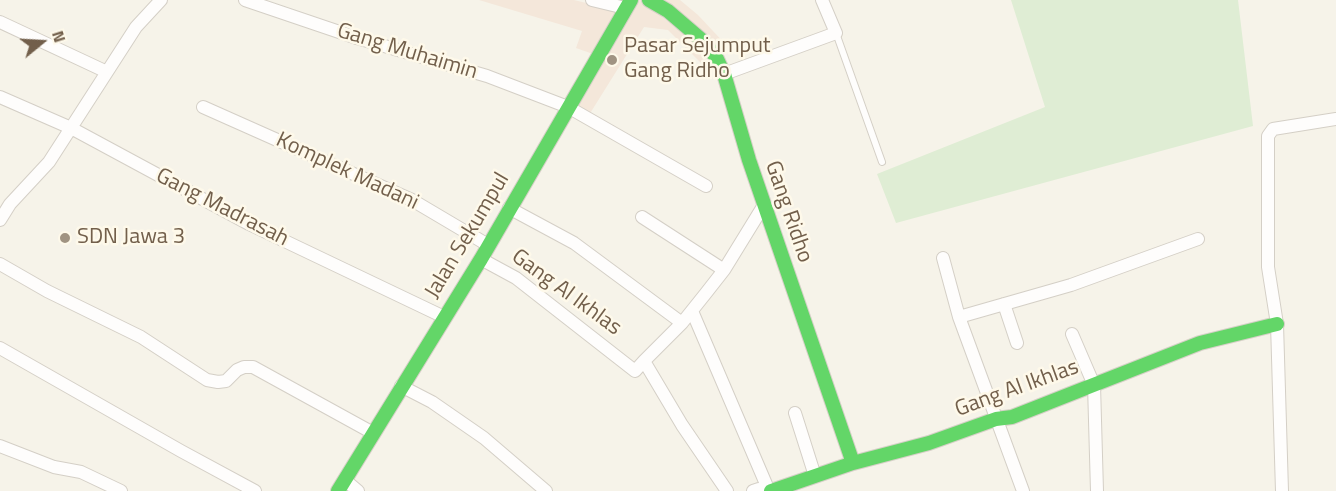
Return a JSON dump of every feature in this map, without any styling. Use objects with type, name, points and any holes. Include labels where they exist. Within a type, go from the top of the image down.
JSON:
[{"type":"street","points":[[0,220],[10,204],[50,162],[136,27],[160,0]]},
{"type":"street","name":"Gang Muhaimin","points":[[245,0],[357,38],[487,76],[568,107],[706,186]]},
{"type":"street","points":[[592,0],[628,4]]},
{"type":"street","name":"Gang Ridho","points":[[649,0],[668,10],[703,41],[716,57],[724,74],[749,160],[853,463]]},
{"type":"street","points":[[724,74],[836,33],[822,0]]},
{"type":"street","name":"Jalan Sekumpul","points":[[342,486],[401,386],[481,259],[628,4]]},
{"type":"street","points":[[0,22],[106,72]]},
{"type":"street","name":"Gang Madrasah","points":[[0,97],[71,128],[249,224],[444,317]]},
{"type":"street","name":"Komplek Madani","points":[[204,107],[412,200],[488,245]]},
{"type":"street","points":[[1281,491],[1277,324],[1268,267],[1268,136],[1273,129],[1336,119]]},
{"type":"street","points":[[727,491],[682,425],[644,362],[682,323],[724,270],[764,205]]},
{"type":"street","points":[[509,208],[574,243],[682,323]]},
{"type":"street","points":[[642,217],[724,270]]},
{"type":"street","points":[[959,317],[1071,285],[1198,239]]},
{"type":"street","points":[[943,258],[959,317],[1023,491]]},
{"type":"street","name":"Gang Al Ikhlas","points":[[481,259],[516,278],[635,371],[644,362]]},
{"type":"street","points":[[0,264],[46,291],[141,337],[207,380],[226,381],[237,370],[253,367],[373,433]]},
{"type":"street","points":[[1004,304],[1017,343]]},
{"type":"street","points":[[692,311],[769,491]]},
{"type":"street","name":"Gang Al Ikhlas","points":[[753,491],[759,489],[769,491],[853,463],[929,443],[996,419],[1012,417],[1200,343],[1277,324]]},
{"type":"street","points":[[1072,334],[1094,385],[1097,491]]},
{"type":"street","points":[[0,348],[255,491]]},
{"type":"street","points":[[401,386],[432,402],[484,438],[546,491]]},
{"type":"street","points":[[795,413],[815,476]]},
{"type":"street","points":[[0,446],[54,466],[81,472],[121,491]]},
{"type":"street","points":[[342,486],[358,491]]},
{"type":"lane","points":[[836,33],[882,162]]},
{"type":"shaded area","points":[[479,0],[574,0],[619,11],[593,54],[576,48],[582,31]]},
{"type":"shaded area","name":"Pasar Sejumput Gang Ridho","points":[[636,0],[641,0],[710,55],[702,64],[668,30],[644,27],[589,115],[574,106]]},
{"type":"shaded area","name":"Pasar Sejumput Gang Ridho","points":[[654,0],[680,0],[698,15],[728,47],[717,53]]},
{"type":"green space","points":[[1011,0],[1238,0],[1253,126],[896,223],[877,174],[1045,107]]},
{"type":"traffic: fast","points":[[338,491],[481,259],[631,0]]},
{"type":"traffic: fast","points":[[649,0],[668,11],[703,41],[716,57],[724,74],[749,160],[853,463]]},
{"type":"traffic: fast","points":[[771,491],[853,463],[929,443],[996,419],[1012,417],[1200,343],[1277,324]]},
{"type":"place","name":"Pasar Sejumput Gang Ridho","points":[[612,60]]},
{"type":"place","name":"SDN Jawa 3","points":[[65,238]]}]
